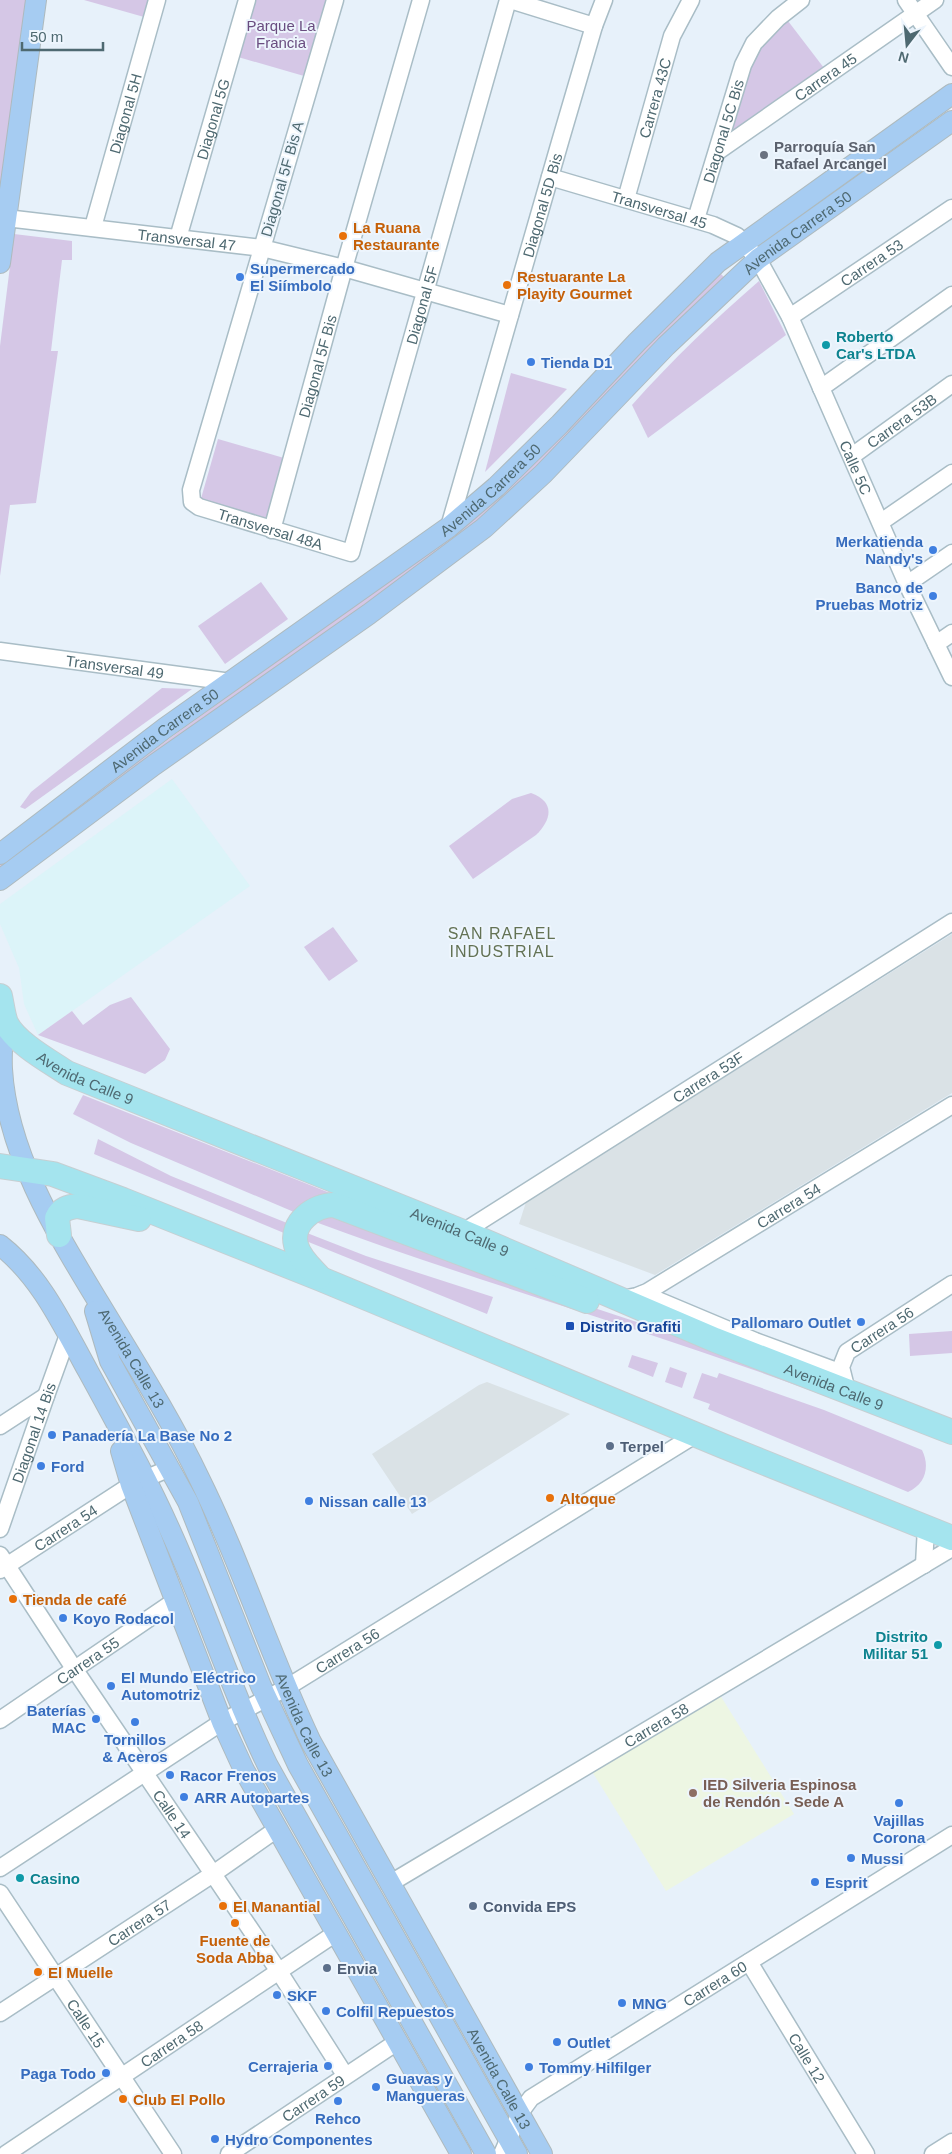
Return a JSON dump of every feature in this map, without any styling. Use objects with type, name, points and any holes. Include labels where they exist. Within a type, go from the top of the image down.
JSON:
[{"type":"highway","name":"Avenida Calle 9","points":[[2,1006],[11,1031],[39,1055],[67,1073],[462,1232],[633,1297],[715,1340],[845,1382],[952,1432]]},
{"type":"highway","points":[[0,1166],[53,1174],[212,1235],[695,1435],[952,1538]]},
{"type":"highway","points":[[321,1279],[300,1254],[295,1244],[296,1237],[300,1223],[309,1213],[325,1205],[334,1205],[592,1303],[715,1340]]},
{"type":"highway","points":[[59,1235],[56,1224],[59,1214],[70,1207],[78,1206],[212,1235]]},
{"type":"main road","points":[[0,263],[36,0]]},
{"type":"main road","name":"Avenida Carrera 50","points":[[2,851],[165,728],[450,527],[503,480],[560,424],[637,342],[718,262],[952,94]]},
{"type":"main road","name":"Avenida Carrera 50","points":[[0,880],[154,765],[369,614],[484,528],[550,468],[666,346],[758,259],[952,121]]},
{"type":"main road","name":"Avenida Calle 13","points":[[2,1006],[2,1069],[6,1095],[12,1122],[43,1207],[192,1462],[225,1534],[286,1688],[311,1742],[542,2154]]},
{"type":"main road","points":[[0,1245],[22,1265],[48,1299],[107,1406],[138,1482],[176,1600],[222,1722],[244,1770],[461,2154]]},
{"type":"main road","name":"Avenida Calle 13","points":[[88,1283],[110,1361],[170,1468],[196,1520],[267,1698],[298,1765],[386,1921],[509,2150]]},
{"type":"main road","points":[[138,1482],[183,1560],[243,1711],[268,1766],[486,2154]]},
{"type":"main road","points":[[231,1609],[238,1569]]},
{"type":"main road","points":[[386,1921],[389,1884]]},
{"type":"main road","points":[[331,1925],[357,1924]]},
{"type":"street","name":"Diagonal 5H","points":[[93,227],[157,0]]},
{"type":"street","name":"Diagonal 5G","points":[[178,238],[247,0]]},
{"type":"street","name":"Diagonal 5F Bis A","points":[[192,502],[191,490],[334,0]]},
{"type":"street","name":"Diagonal 5F Bis","points":[[272,530],[344,268],[422,0]]},
{"type":"street","points":[[509,0],[594,26]]},
{"type":"street","name":"Diagonal 5F","points":[[351,553],[509,0]]},
{"type":"street","name":"Diagonal 5D Bis","points":[[450,527],[594,26],[604,0]]},
{"type":"street","name":"Carrera 43C","points":[[626,199],[672,36],[691,0]]},
{"type":"street","name":"Diagonal 5C Bis","points":[[696,219],[743,65],[754,43],[778,18],[801,0]]},
{"type":"street","name":"Carrera 45","points":[[717,152],[911,7],[935,0]]},
{"type":"street","points":[[911,7],[952,67]]},
{"type":"street","name":"Transversal 45","points":[[550,177],[696,219],[737,236],[758,259]]},
{"type":"street","name":"Carrera 53","points":[[790,318],[952,208]]},
{"type":"street","name":"Transversal 47","points":[[6,218],[262,248],[426,290],[510,315]]},
{"type":"street","name":"Calle 5C","points":[[758,259],[790,318],[908,584],[952,677]]},
{"type":"street","points":[[821,388],[952,295]]},
{"type":"street","name":"Carrera 53B","points":[[852,456],[952,384]]},
{"type":"street","points":[[881,522],[952,473]]},
{"type":"street","name":"Transversal 48A","points":[[192,502],[199,507],[351,553]]},
{"type":"street","points":[[908,584],[952,553]]},
{"type":"street","points":[[936,644],[952,633]]},
{"type":"street","name":"Transversal 49","points":[[0,651],[232,682]]},
{"type":"street","name":"Carrera 53F","points":[[462,1232],[952,922]]},
{"type":"street","name":"Carrera 54","points":[[633,1297],[952,1105]]},
{"type":"street","name":"Carrera 56","points":[[845,1382],[842,1362],[846,1352],[952,1284]]},
{"type":"street","points":[[633,1297],[746,1337],[845,1382]]},
{"type":"street","name":"Diagonal 14 Bis","points":[[0,1529],[68,1336]]},
{"type":"street","points":[[0,1426],[46,1396]]},
{"type":"street","name":"Carrera 56","points":[[0,1868],[222,1722],[286,1688],[695,1435]]},
{"type":"street","name":"Carrera 54","points":[[2,1563],[138,1482],[170,1468]]},
{"type":"street","points":[[924,1565],[926,1528]]},
{"type":"street","name":"Carrera 58","points":[[389,1884],[952,1548]]},
{"type":"street","name":"Calle 14","points":[[2,1563],[278,1970],[345,2075]]},
{"type":"street","name":"Carrera 55","points":[[0,1720],[176,1600]]},
{"type":"street","name":"Carrera 57","points":[[0,2012],[213,1874],[277,1829]]},
{"type":"street","name":"Carrera 60","points":[[509,2150],[520,2113],[531,2098],[952,1835]]},
{"type":"street","name":"Calle 15","points":[[0,1892],[173,2154]]},
{"type":"street","name":"Carrera 58","points":[[6,2154],[278,1970],[331,1925]]},
{"type":"street","name":"Calle 12","points":[[749,1962],[866,2154]]},
{"type":"street","name":"Carrera 59","points":[[229,2154],[397,2042]]},
{"type":"street","points":[[932,2154],[952,2142]]},
{"type":"shaded area","points":[[172,779],[250,886],[38,1035],[24,1004],[19,968],[0,924],[0,904]]},
{"type":"shaded area","points":[[952,934],[952,1093],[655,1275],[519,1224],[526,1202]]},
{"type":"shaded area","points":[[487,1382],[570,1414],[412,1514],[372,1454],[479,1385]]},
{"type":"shaded area","name":"IED Silveria Espinosa de Rendón - Sede A","points":[[720,1695],[794,1814],[666,1891],[593,1773]]},
{"type":"green space","points":[[0,0],[27,0],[0,208]]},
{"type":"green space","points":[[84,0],[149,0],[144,17]]},
{"type":"green space","name":"Parque La Francia","points":[[255,0],[326,0],[304,76],[238,57]]},
{"type":"green space","points":[[788,21],[824,68],[725,141],[758,48]]},
{"type":"green space","points":[[14,234],[72,241],[72,260],[62,260],[51,351],[58,351],[36,503],[10,505],[0,576],[0,346]]},
{"type":"green space","points":[[721,274],[726,279],[478,527],[0,874],[0,865],[177,733],[426,555],[522,475],[577,421],[661,330]]},
{"type":"green space","points":[[759,281],[786,335],[648,438],[632,405],[662,372]]},
{"type":"green space","points":[[511,373],[567,389],[485,472]]},
{"type":"green space","points":[[218,439],[284,458],[266,521],[200,502]]},
{"type":"green space","points":[[261,582],[288,619],[225,664],[198,626]]},
{"type":"green space","points":[[162,688],[192,689],[25,809],[20,807],[31,792]]},
{"type":"green space","points":[[531,793],[544,801],[549,811],[548,817],[541,829],[536,835],[473,879],[449,846],[512,799]]},
{"type":"green space","points":[[333,927],[358,961],[329,981],[304,947]]},
{"type":"green space","points":[[131,997],[170,1049],[165,1060],[145,1074],[38,1035],[72,1011],[83,1025],[110,1005]]},
{"type":"green space","points":[[83,1095],[335,1195],[294,1212],[131,1143],[73,1114]]},
{"type":"green space","points":[[98,1139],[171,1176],[287,1223],[284,1233],[94,1154]]},
{"type":"green space","points":[[329,1212],[736,1357],[833,1399],[702,1352],[440,1266],[310,1220]]},
{"type":"green space","points":[[307,1233],[366,1256],[493,1297],[487,1314],[306,1241]]},
{"type":"green space","points":[[952,1331],[952,1353],[910,1356],[909,1334]]},
{"type":"green space","points":[[632,1355],[658,1363],[653,1377],[628,1367]]},
{"type":"green space","points":[[670,1367],[687,1373],[682,1388],[665,1382]]},
{"type":"green space","points":[[702,1373],[717,1378],[719,1373],[824,1410],[922,1450],[926,1462],[925,1474],[919,1484],[908,1492],[708,1409],[710,1404],[693,1398]]},
{"type":"place","name":"Parroquía San Rafael Arcangel","points":[[764,155]]},
{"type":"place","name":"La Ruana Restaurante","points":[[343,236]]},
{"type":"place","name":"Supermercado El Siímbolo","points":[[240,277]]},
{"type":"place","name":"Restuarante La Playity Gourmet","points":[[507,285]]},
{"type":"place","name":"Roberto Car's LTDA","points":[[826,345]]},
{"type":"place","name":"Tienda D1","points":[[531,362]]},
{"type":"place","name":"Merkatienda Nandy's","points":[[933,550]]},
{"type":"place","name":"Banco de Pruebas Motriz","points":[[933,596]]},
{"type":"place","name":"Pallomaro Outlet","points":[[861,1322]]},
{"type":"place","name":"Distrito Grafiti","points":[[570,1326]]},
{"type":"place","name":"Panadería La Base No 2","points":[[52,1435]]},
{"type":"place","name":"Terpel","points":[[610,1446]]},
{"type":"place","name":"Ford","points":[[41,1466]]},
{"type":"place","name":"Altoque","points":[[550,1498]]},
{"type":"place","name":"Nissan calle 13","points":[[309,1501]]},
{"type":"place","name":"Tienda de café","points":[[13,1599]]},
{"type":"place","name":"Koyo Rodacol","points":[[63,1618]]},
{"type":"place","name":"Distrito Militar 51","points":[[938,1645]]},
{"type":"place","name":"El Mundo Eléctrico Automotriz","points":[[111,1686]]},
{"type":"place","name":"Baterías MAC","points":[[96,1719]]},
{"type":"place","name":"Tornillos & Aceros","points":[[135,1722]]},
{"type":"place","name":"Racor Frenos","points":[[170,1775]]},
{"type":"place","name":"IED Silveria Espinosa de Rendón - Sede A","points":[[693,1793]]},
{"type":"place","name":"ARR Autopartes","points":[[184,1797]]},
{"type":"place","name":"Vajillas Corona","points":[[899,1803]]},
{"type":"place","name":"Mussi","points":[[851,1858]]},
{"type":"place","name":"Casino","points":[[20,1878]]},
{"type":"place","name":"Esprit","points":[[815,1882]]},
{"type":"place","name":"El Manantial","points":[[223,1906]]},
{"type":"place","name":"Convida EPS","points":[[473,1906]]},
{"type":"place","name":"Fuente de Soda Abba","points":[[235,1923]]},
{"type":"place","name":"Envia","points":[[327,1968]]},
{"type":"place","name":"El Muelle","points":[[38,1972]]},
{"type":"place","name":"SKF","points":[[277,1995]]},
{"type":"place","name":"MNG","points":[[622,2003]]},
{"type":"place","name":"Colfil Repuestos","points":[[326,2011]]},
{"type":"place","name":"Outlet","points":[[557,2042]]},
{"type":"place","name":"Cerrajeria","points":[[328,2066]]},
{"type":"place","name":"Tommy Hilfilger","points":[[529,2067]]},
{"type":"place","name":"Paga Todo","points":[[106,2073]]},
{"type":"place","name":"Guavas y Mangueras","points":[[376,2087]]},
{"type":"place","name":"Club El Pollo","points":[[123,2099]]},
{"type":"place","name":"Rehco","points":[[338,2101]]},
{"type":"place","name":"Hydro Componentes","points":[[215,2139]]},
{"type":"district","name":"SAN RAFAEL INDUSTRIAL","points":[[502,942]]}]
